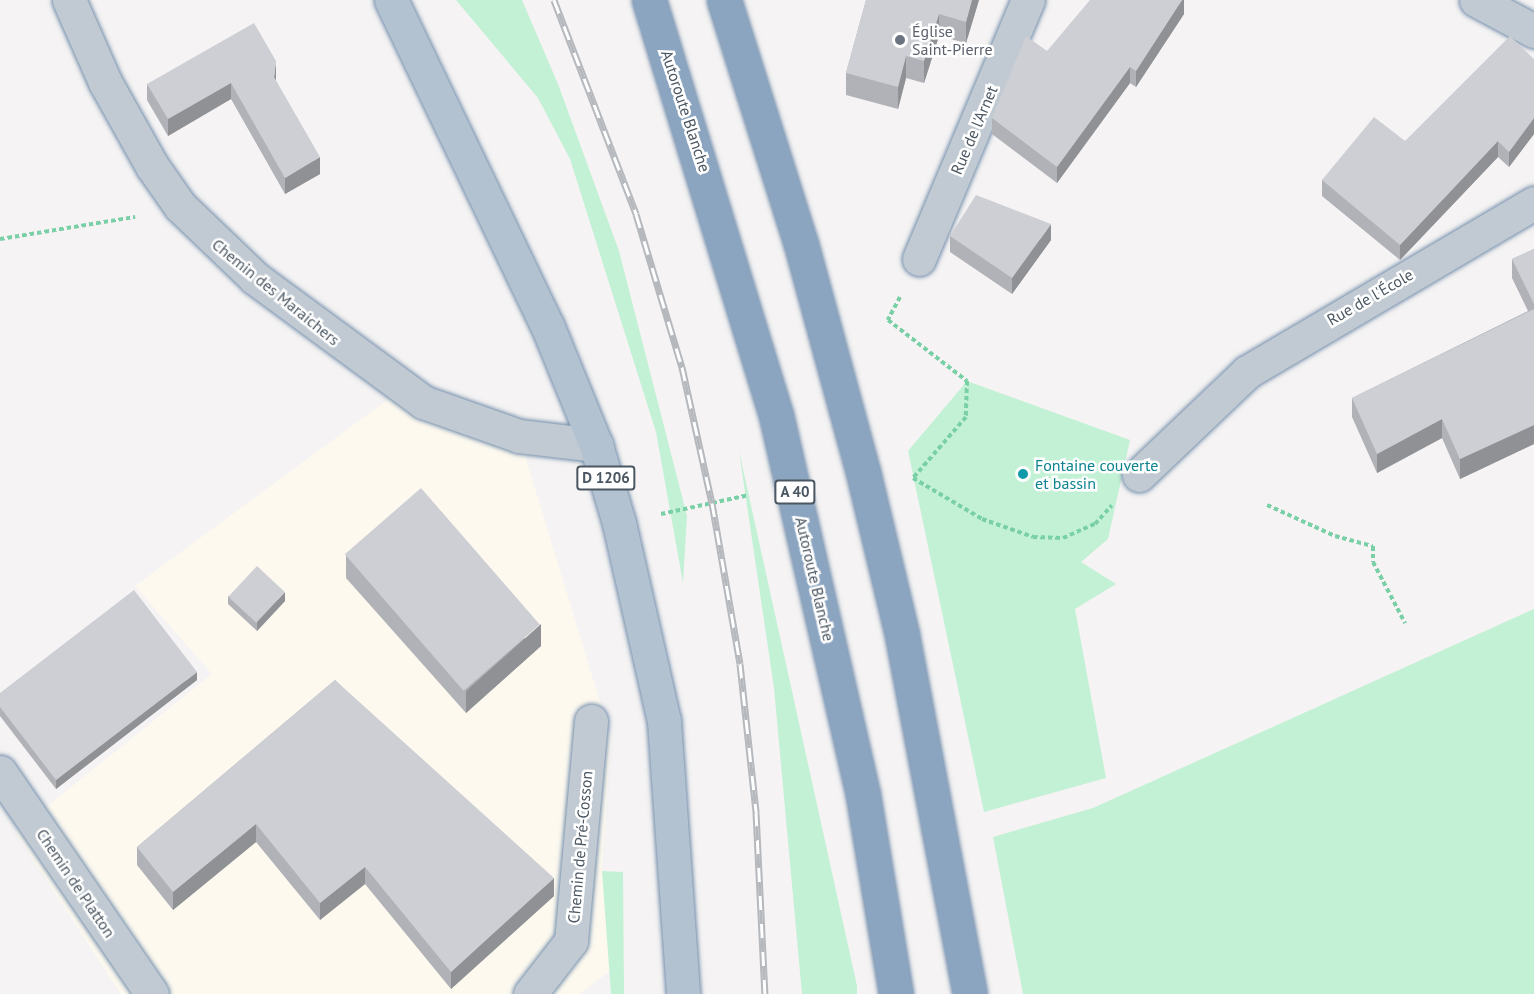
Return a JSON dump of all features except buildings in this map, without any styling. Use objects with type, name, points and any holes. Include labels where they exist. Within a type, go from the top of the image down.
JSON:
[{"type":"highway","name":"Autoroute Blanche","points":[[649,0],[776,415],[860,784],[896,994]]},
{"type":"highway","points":[[724,0],[801,244],[863,472],[902,635],[970,994]]},
{"type":"main road","name":"D 1206","points":[[391,0],[489,196],[596,445],[619,523],[663,721],[683,994]]},
{"type":"street","name":"Chemin des Maraichers","points":[[69,0],[105,82],[180,206],[255,278],[423,402],[519,436],[596,445]]},
{"type":"street","name":"Rue de l'Arnet","points":[[919,259],[1028,0]]},
{"type":"street","points":[[1476,0],[1534,31]]},
{"type":"street","name":"Rue de l'École","points":[[1139,475],[1212,400],[1288,344],[1534,203]]},
{"type":"street","name":"Chemin de Pré-Cosson","points":[[530,994],[571,941],[591,721]]},
{"type":"street","name":"Chemin de Platton","points":[[0,772],[152,994]]},
{"type":"path","points":[[0,239],[116,222],[180,206]]},
{"type":"path","points":[[919,259],[888,320],[967,381],[966,417],[914,478],[982,519],[1033,537],[1063,538],[1095,524],[1139,475]]},
{"type":"path","points":[[619,523],[749,495]]},
{"type":"path","points":[[1267,505],[1335,536],[1373,546],[1373,562],[1405,623]]},
{"type":"shaded area","points":[[402,389],[519,436],[611,738],[602,871],[610,971],[579,994],[121,994],[15,832],[212,674],[135,586]]},
{"type":"green space","points":[[456,0],[522,0],[558,84],[619,251],[687,516],[683,583],[656,432],[570,159],[538,98]]},
{"type":"green space","points":[[967,381],[1130,440],[1108,539],[1081,562],[1116,584],[1075,609],[1106,778],[984,812],[908,451]]},
{"type":"green space","points":[[739,451],[857,994],[802,994],[774,688]]},
{"type":"green space","points":[[1534,609],[1534,994],[1023,994],[993,837],[1093,808]]},
{"type":"green space","points":[[602,871],[623,872],[624,994],[611,994]]},
{"type":"railway","points":[[554,0],[636,214],[682,367],[712,503],[740,664],[756,812],[765,994]]},
{"type":"place","name":"Église Saint-Pierre","points":[[900,40]]},
{"type":"place","name":"Fontaine couverte et bassin","points":[[1023,474]]}]
